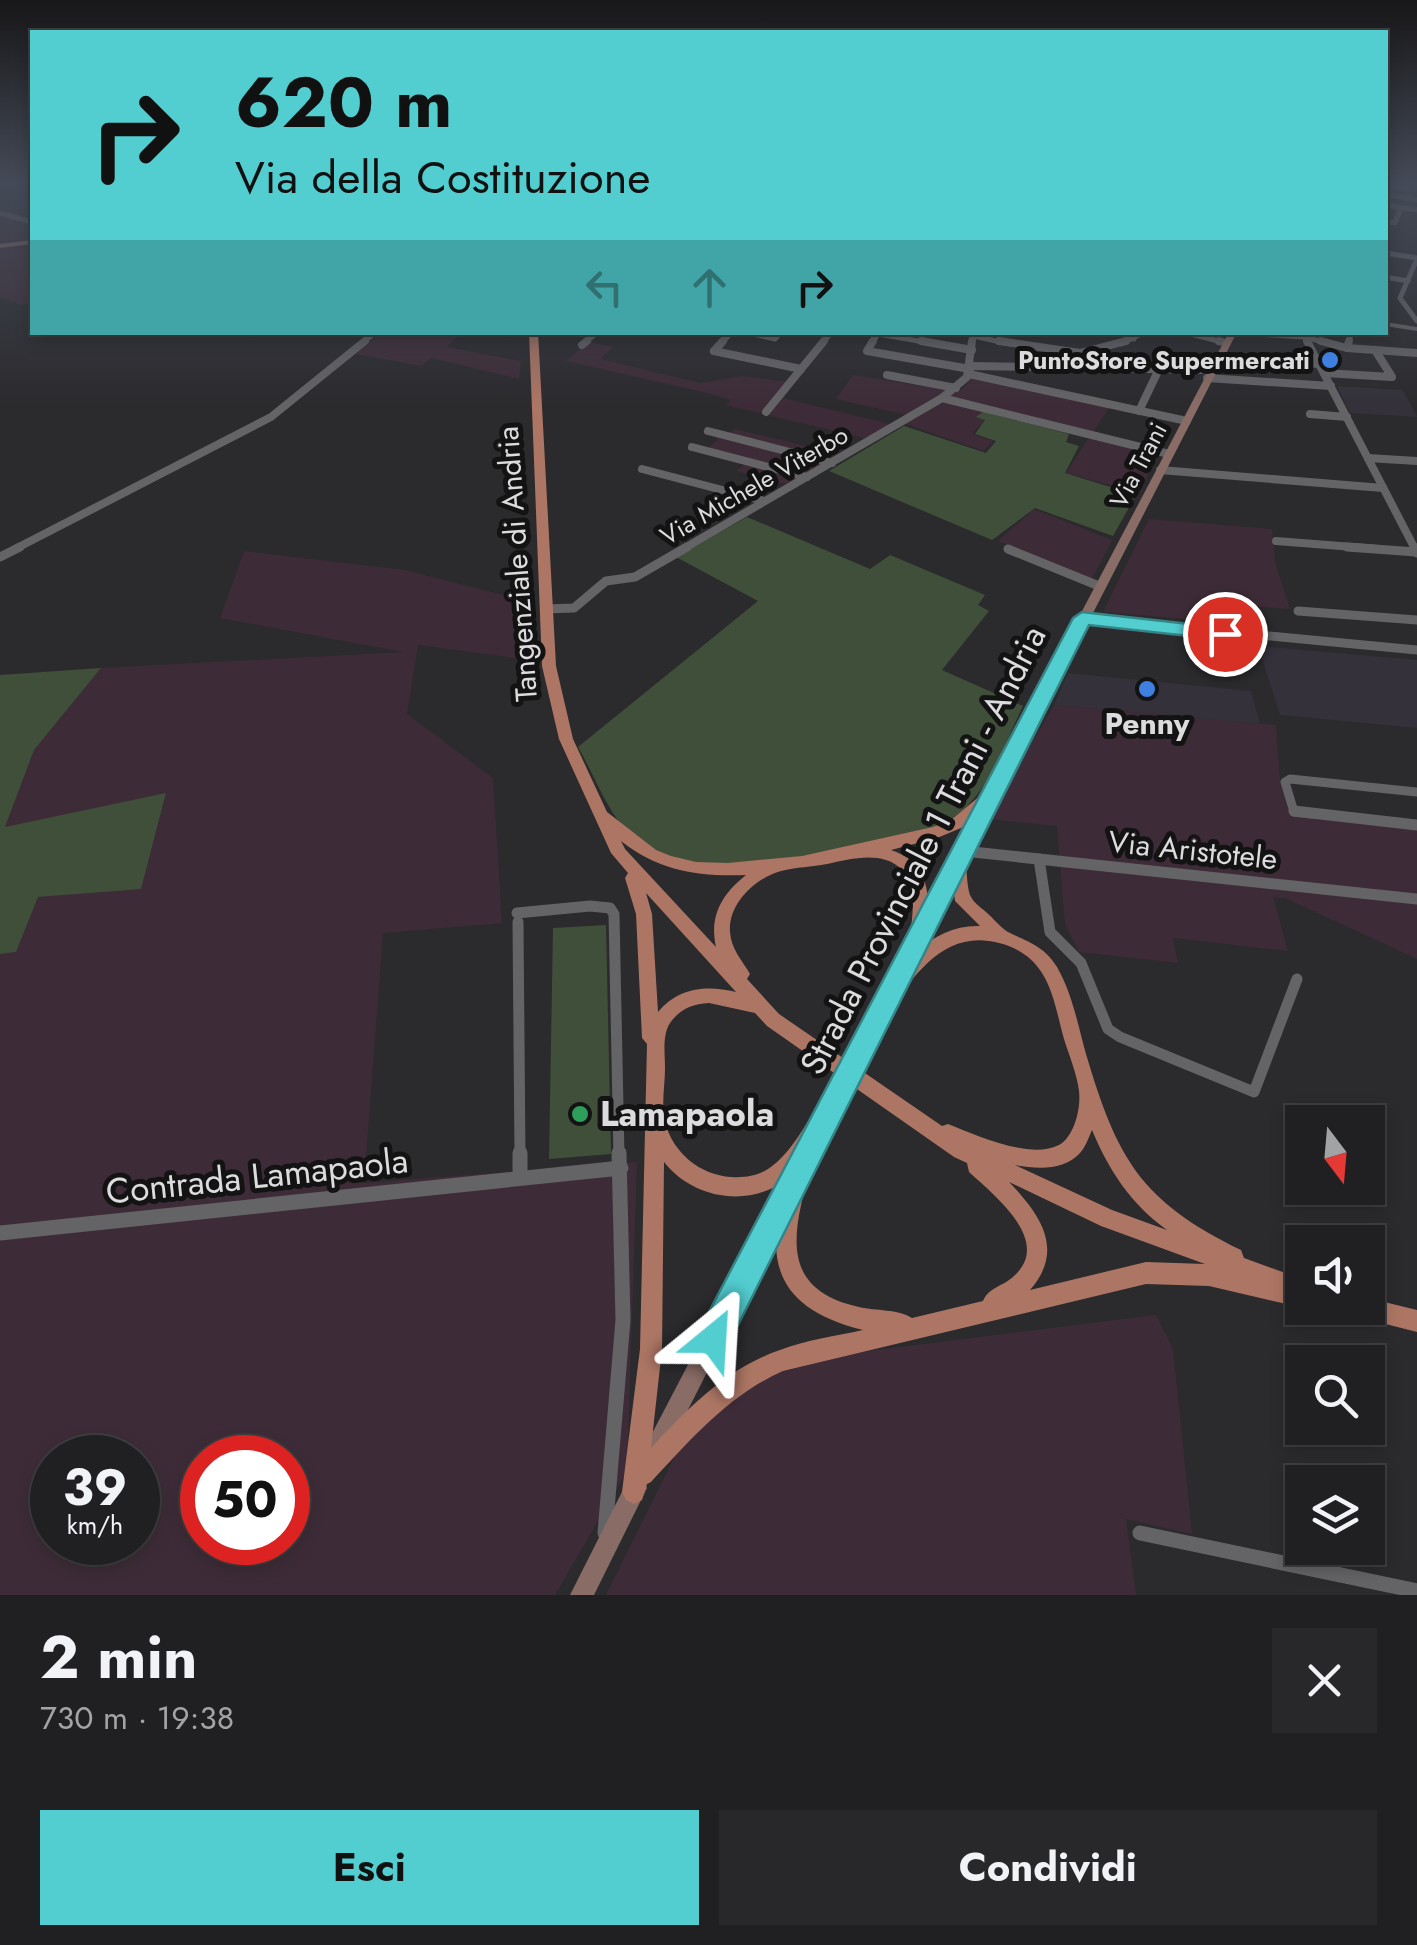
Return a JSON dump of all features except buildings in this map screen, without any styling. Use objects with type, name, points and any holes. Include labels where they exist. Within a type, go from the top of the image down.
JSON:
[{"type":"main road","name":"Tangenziale di Andria","points":[[532,335],[549,666],[558,715],[590,793],[625,861],[762,1010],[961,1150],[1108,1219],[1285,1285]]},
{"type":"main road","name":"Via Trani","points":[[1087,619],[1099,586],[1231,335]]},
{"type":"main road","name":"Strada Provinciale 1 Trani - Andria","points":[[582,1595],[832,1102],[1087,619]]},
{"type":"main road","points":[[590,793],[598,809],[642,850],[668,862],[724,871],[787,864],[947,829],[992,794]]},
{"type":"main road","points":[[846,852],[879,852],[893,856],[913,871],[921,892],[918,938]]},
{"type":"main road","points":[[961,856],[963,902],[980,921],[1005,937]]},
{"type":"main road","points":[[625,861],[640,893],[644,914],[653,1075],[651,1349],[639,1483]]},
{"type":"main road","points":[[787,864],[758,875],[737,890],[726,904],[720,929],[729,961],[792,1034]]},
{"type":"main road","points":[[884,1004],[922,954],[938,942],[974,932],[1022,943],[1050,970],[1115,1159],[1132,1184],[1156,1208],[1219,1250],[1285,1283]]},
{"type":"main road","points":[[653,1075],[656,1034],[664,1013],[678,1001],[699,995],[726,997],[762,1010]]},
{"type":"main road","points":[[917,1118],[1007,1156],[1050,1159],[1068,1151],[1083,1132],[1088,1088]]},
{"type":"main road","points":[[653,1102],[660,1141],[674,1162],[696,1179],[723,1187],[746,1186],[774,1177],[832,1102]]},
{"type":"main road","points":[[961,1150],[1011,1197],[1038,1238],[1037,1265],[1030,1276],[1012,1292],[972,1312]]},
{"type":"main road","points":[[800,1170],[785,1231],[794,1274],[808,1295],[842,1317],[918,1325]]},
{"type":"main road","points":[[639,1483],[714,1398],[749,1374],[782,1360],[1106,1280],[1164,1272],[1209,1274],[1285,1288]]},
{"type":"main road","points":[[1385,1313],[1417,1321]]},
{"type":"street","points":[[1400,298],[1417,258]]},
{"type":"street","points":[[1388,278],[1408,281]]},
{"type":"street","points":[[1400,298],[1417,300]]},
{"type":"street","points":[[1400,298],[1417,322]]},
{"type":"street","points":[[1388,325],[1417,330]]},
{"type":"street","points":[[0,557],[271,417],[372,335]]},
{"type":"street","points":[[582,345],[594,335]]},
{"type":"street","points":[[729,335],[714,351],[802,370]]},
{"type":"street","points":[[766,412],[830,335]]},
{"type":"street","points":[[878,335],[867,351],[969,370],[1186,421]]},
{"type":"street","points":[[890,335],[972,350]]},
{"type":"street","points":[[969,370],[973,335]]},
{"type":"street","points":[[978,335],[1075,354],[1103,352],[1140,335]]},
{"type":"street","points":[[1125,335],[1134,339]]},
{"type":"street","points":[[1194,335],[1226,344]]},
{"type":"street","points":[[1303,335],[1346,348],[1417,352]]},
{"type":"street","points":[[1303,335],[1417,552]]},
{"type":"street","points":[[1346,348],[1349,335]]},
{"type":"street","points":[[1324,373],[1392,377],[1375,350]]},
{"type":"street","points":[[1074,368],[1075,354]]},
{"type":"street","points":[[1219,357],[1318,364]]},
{"type":"street","points":[[1262,360],[1272,382]]},
{"type":"street","points":[[969,370],[1159,369],[1331,386]]},
{"type":"street","points":[[1139,411],[1159,369]]},
{"type":"street","name":"Via Michele Viterbo","points":[[545,610],[574,608],[606,581],[635,577],[942,398],[956,388],[969,370]]},
{"type":"street","points":[[887,375],[956,388]]},
{"type":"street","points":[[1065,395],[1072,382]]},
{"type":"street","points":[[942,398],[1170,454]]},
{"type":"street","points":[[1310,414],[1347,417]]},
{"type":"street","points":[[708,431],[832,463]]},
{"type":"street","points":[[692,447],[808,477]]},
{"type":"street","points":[[1368,458],[1417,461]]},
{"type":"street","points":[[642,469],[764,501]]},
{"type":"street","points":[[1160,470],[1383,488]]},
{"type":"street","points":[[1276,541],[1417,552]]},
{"type":"street","points":[[1008,549],[1099,586]]},
{"type":"street","points":[[1298,610],[1417,620]]},
{"type":"street","points":[[1087,619],[1417,647]]},
{"type":"street","points":[[1417,792],[1286,779],[1294,812],[1417,825]]},
{"type":"street","name":"Via Aristotele","points":[[961,856],[1039,859],[1417,899]]},
{"type":"street","points":[[1039,859],[1050,932],[1081,963],[1106,1025],[1120,1036],[1254,1092],[1297,979]]},
{"type":"street","points":[[520,1178],[518,917],[590,906],[610,908],[614,914],[623,1320],[603,1554]]},
{"type":"street","name":"Contrada Lamapaola","points":[[0,1233],[621,1168]]},
{"type":"street","points":[[1140,1534],[1417,1591]]},
{"type":"shaded area","points":[[0,257],[30,257],[30,303],[21,305],[0,297]]},
{"type":"shaded area","points":[[378,335],[459,335],[447,347],[521,361],[519,379],[431,358],[421,366],[356,354]]},
{"type":"shaded area","points":[[588,342],[613,347],[600,359],[701,383],[742,376],[788,382],[760,413],[726,405],[731,400],[703,392],[566,361]]},
{"type":"shaded area","points":[[853,375],[959,392],[973,378],[1110,406],[1092,434],[996,408],[972,434],[993,441],[983,451],[906,424],[868,439],[767,415],[783,398],[890,424],[906,415],[836,399]]},
{"type":"shaded area","points":[[1337,386],[1403,390],[1417,417],[1350,413]]},
{"type":"shaded area","points":[[707,428],[728,434],[735,429],[840,454],[789,485],[736,471],[747,463],[688,448],[690,444],[708,448],[719,439],[703,432]]},
{"type":"shaded area","points":[[1090,436],[1160,453],[1138,493],[1066,473]]},
{"type":"shaded area","points":[[1034,509],[1112,540],[1092,579],[998,541]]},
{"type":"shaded area","points":[[1149,519],[1272,529],[1275,562],[1290,609],[1204,603],[1210,621],[1103,612]]},
{"type":"shaded area","points":[[244,551],[405,570],[527,601],[528,647],[516,658],[418,645],[407,714],[493,778],[502,923],[383,933],[364,1183],[637,1162],[627,1471],[555,1595],[0,1595],[0,954],[16,952],[38,897],[141,888],[166,794],[5,827],[34,750],[101,668],[403,652],[220,618]]},
{"type":"shaded area","points":[[1258,646],[1417,660],[1417,728],[1280,715]]},
{"type":"shaded area","points":[[1068,673],[1251,691],[1260,724],[1054,705]]},
{"type":"shaded area","points":[[1054,705],[1276,725],[1280,781],[1290,814],[1417,828],[1417,959],[1285,898],[1273,897],[1288,951],[1173,938],[1178,963],[1079,952],[1065,924],[1057,826],[987,819]]},
{"type":"shaded area","points":[[1156,1315],[1173,1349],[1192,1534],[1126,1519],[1136,1595],[606,1595],[676,1454],[712,1413],[774,1374],[860,1352]]},
{"type":"green space","points":[[983,412],[1069,434],[1066,442],[1079,446],[1065,473],[1136,495],[1113,536],[1035,508],[992,540],[829,471],[904,426],[986,453],[996,441],[975,434],[985,420],[976,417]]},
{"type":"green space","points":[[747,517],[870,569],[890,555],[985,595],[978,605],[989,611],[942,670],[1023,706],[981,790],[956,816],[940,826],[832,851],[749,863],[710,864],[675,859],[646,848],[624,829],[578,747],[758,601],[676,557]]},
{"type":"green space","points":[[101,668],[34,750],[5,827],[166,793],[141,889],[38,897],[16,952],[0,954],[0,675]]},
{"type":"green space","points":[[606,925],[611,1154],[549,1159],[553,928]]},
{"type":"place","name":"PuntoStore Supermercati","points":[[1330,360]]},
{"type":"place","name":"Penny","points":[[1147,689]]},
{"type":"place","name":"Lamapaola","points":[[580,1114]]},
{"type":"route","points":[[713,1339],[1082,618],[1225,634]]}]
